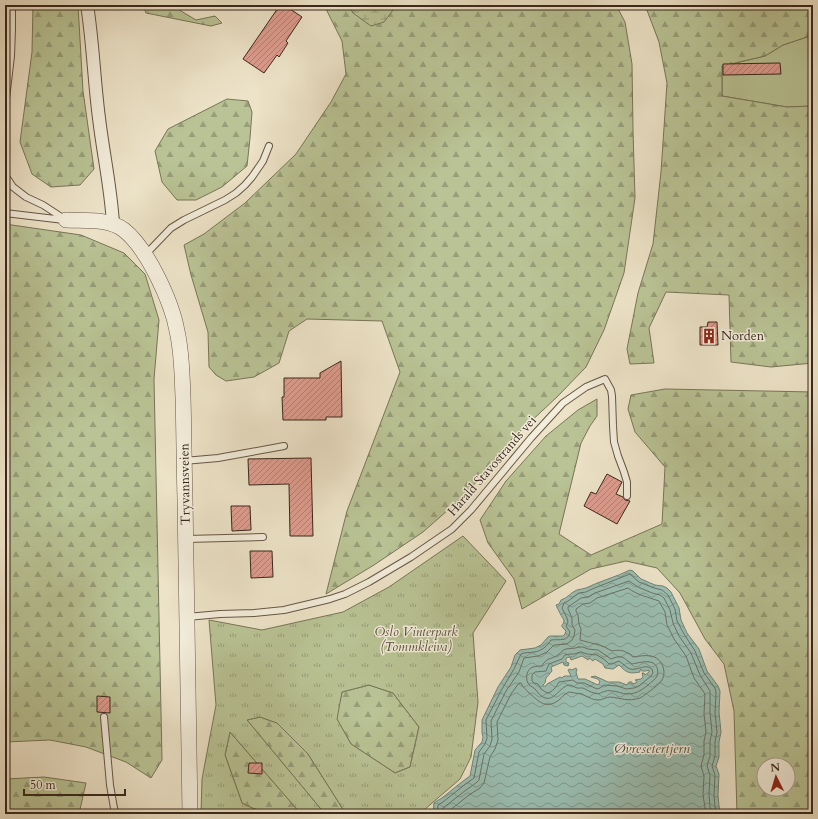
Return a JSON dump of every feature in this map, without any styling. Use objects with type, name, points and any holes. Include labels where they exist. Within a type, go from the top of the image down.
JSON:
[{"type":"street","points":[[87,5],[92,39],[98,117],[110,187],[113,224]]},
{"type":"street","name":"Tryvannsveien","points":[[66,220],[113,224],[124,230],[133,238],[145,255],[164,290],[177,329],[181,364],[184,461],[190,814]]},
{"type":"lane","points":[[5,107],[12,29],[12,5]]},
{"type":"lane","points":[[145,255],[171,228],[236,193],[252,177],[263,161],[268,146]]},
{"type":"lane","points":[[5,175],[14,187],[26,197],[43,205],[66,220]]},
{"type":"lane","points":[[5,213],[66,220]]},
{"type":"lane","name":"Harald Stavostrands vei","points":[[187,617],[220,614],[262,613],[284,610],[330,599],[345,594],[369,582],[411,557],[456,526],[531,438],[564,403],[586,387],[605,379],[611,390],[614,442],[627,482],[627,496]]},
{"type":"lane","points":[[184,461],[218,458],[284,446]]},
{"type":"lane","points":[[186,539],[263,537]]},
{"type":"lane","points":[[104,717],[110,785],[116,814]]},
{"type":"green space","points":[[33,5],[78,5],[83,91],[94,169],[80,185],[51,187],[32,174],[20,142],[32,52]]},
{"type":"green space","points":[[143,5],[171,5],[196,20],[215,16],[222,23],[211,26],[146,13]]},
{"type":"green space","points":[[324,5],[349,5],[353,13],[393,10],[393,5],[616,5],[625,22],[632,64],[635,198],[624,273],[604,330],[586,367],[557,397],[512,439],[465,495],[423,532],[374,565],[326,594],[347,511],[400,372],[382,321],[307,319],[289,331],[279,363],[254,377],[226,381],[216,375],[209,367],[208,332],[191,275],[184,245],[204,234],[245,203],[296,154],[331,102],[346,74],[342,41]]},
{"type":"green space","points":[[349,5],[393,5],[393,10],[384,22],[371,26],[353,13]]},
{"type":"green space","points":[[645,5],[813,5],[813,35],[783,45],[765,56],[722,66],[722,96],[787,107],[813,106],[813,363],[771,367],[731,362],[729,295],[666,292],[649,328],[654,363],[630,364],[627,349],[638,293],[653,244],[661,172],[667,83],[659,42]]},
{"type":"green space","points":[[813,35],[813,106],[787,107],[722,96],[722,66],[765,56],[783,45]]},
{"type":"green space","points":[[227,99],[248,101],[252,112],[247,166],[222,187],[196,200],[177,200],[162,182],[155,151],[168,129]]},
{"type":"green space","points":[[5,224],[81,235],[124,253],[145,274],[159,320],[154,379],[162,760],[151,778],[126,762],[86,747],[50,740],[5,742]]},
{"type":"green space","points":[[665,389],[813,392],[813,814],[737,814],[734,711],[724,664],[705,639],[680,593],[657,568],[626,561],[591,569],[522,609],[514,579],[488,543],[480,520],[506,481],[546,436],[578,410],[597,399],[597,416],[581,443],[559,534],[591,555],[662,524],[665,467],[635,432],[628,409],[631,395]]},
{"type":"green space","name":"Oslo Vinterpark (Tommkleiva)","points":[[463,536],[506,581],[473,633],[478,702],[471,757],[460,779],[424,810],[422,814],[346,814],[308,754],[277,723],[260,717],[247,720],[325,814],[301,814],[230,732],[225,755],[242,803],[271,814],[201,814],[202,779],[216,705],[209,620],[262,630],[343,612],[389,587]],"holes":[[[369,685],[393,693],[419,727],[410,767],[395,773],[351,744],[337,719],[342,692]]]},
{"type":"green space","points":[[369,685],[393,693],[419,727],[410,767],[395,773],[351,744],[336,718],[342,692]]},
{"type":"green space","points":[[260,717],[277,723],[308,754],[346,814],[325,814],[247,720]]},
{"type":"green space","points":[[230,732],[301,814],[271,814],[242,803],[225,755]]},
{"type":"green space","points":[[44,777],[86,783],[79,814],[5,814],[5,779]]},
{"type":"water","name":"Øvresetertjern","points":[[630,570],[633,571],[641,579],[655,585],[663,586],[671,592],[679,608],[681,620],[687,633],[699,649],[707,671],[720,691],[719,712],[721,732],[719,757],[716,766],[719,774],[718,795],[721,814],[433,814],[434,803],[470,776],[475,750],[482,742],[482,720],[498,687],[511,667],[515,655],[520,650],[535,648],[541,645],[550,636],[563,636],[565,634],[566,631],[562,626],[564,620],[556,605],[559,604],[561,600],[577,590],[586,588]],"holes":[[[582,656],[588,660],[589,658],[593,661],[595,659],[603,664],[605,668],[613,669],[619,665],[628,672],[640,672],[641,669],[642,671],[649,670],[649,672],[645,675],[642,673],[643,677],[635,680],[637,681],[636,683],[632,684],[632,682],[629,682],[627,685],[619,682],[608,682],[595,676],[591,677],[598,679],[600,682],[598,685],[585,679],[578,679],[576,668],[568,670],[571,676],[560,677],[546,686],[543,686],[546,678],[552,671],[551,667],[563,662],[564,665],[568,666],[569,663],[566,662],[566,658],[570,657],[571,660]]]},
{"type":"building","points":[[280,5],[284,5],[302,17],[286,41],[288,43],[279,57],[277,55],[264,73],[243,59]]},
{"type":"building","points":[[780,63],[781,74],[723,75],[723,64]]},
{"type":"building","name":"Norden","points":[[708,322],[717,322],[718,345],[700,345],[700,327],[707,327]]},
{"type":"building","points":[[341,361],[342,417],[326,417],[326,420],[283,420],[282,397],[284,397],[284,378],[320,378],[320,373]]},
{"type":"building","points":[[311,458],[313,536],[290,536],[289,484],[249,485],[248,459]]},
{"type":"building","points":[[607,474],[622,482],[616,494],[623,497],[625,500],[630,501],[617,524],[584,506],[591,492],[596,494]]},
{"type":"building","points":[[231,506],[250,506],[251,530],[232,531]]},
{"type":"building","points":[[250,551],[272,551],[273,577],[251,578]]},
{"type":"building","points":[[97,696],[110,697],[110,713],[97,712]]},
{"type":"building","points":[[249,763],[262,763],[262,774],[248,773]]},
{"type":"place","name":"Norden","points":[[709,336]]}]
